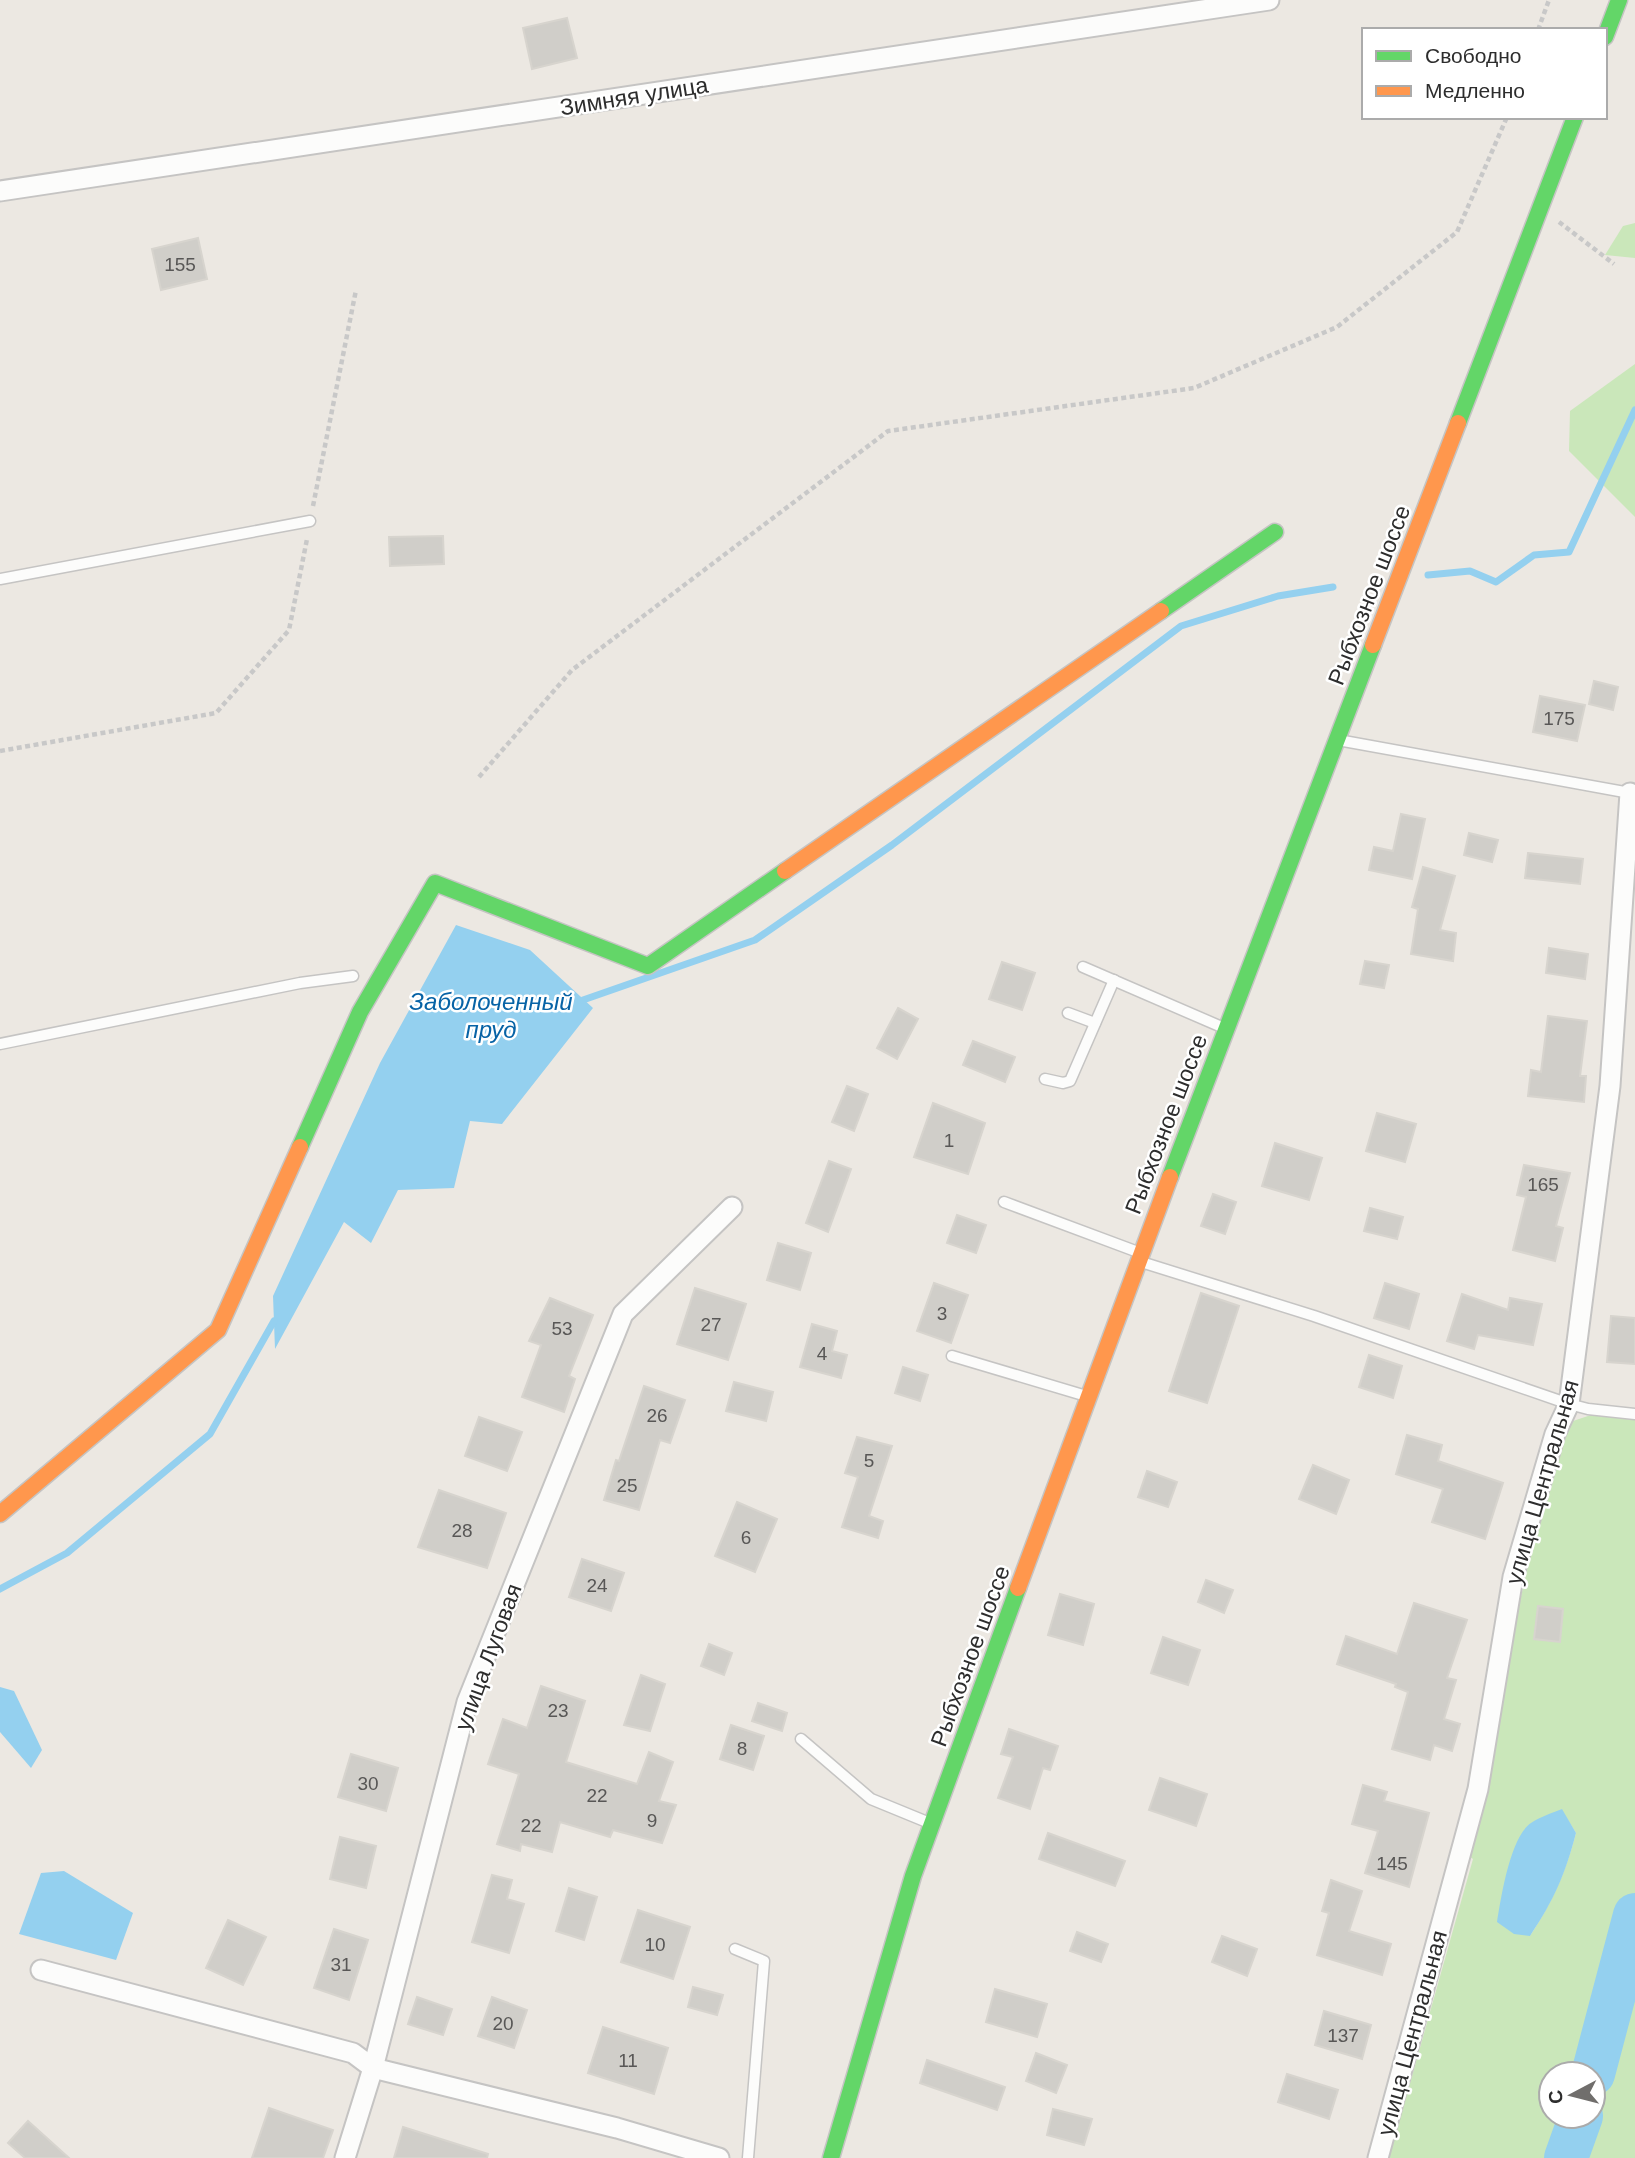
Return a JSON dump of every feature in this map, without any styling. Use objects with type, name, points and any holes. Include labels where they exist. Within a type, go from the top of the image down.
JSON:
[{"type":"main road","points":[[1607,32],[1619,0]]},
{"type":"main road","name":"Рыбхозное шоссе","points":[[831,2158],[913,1876],[1140,1257],[1574,119]]},
{"type":"main road","points":[[0,1514],[218,1330],[360,1012],[435,883],[648,966],[1275,532]]},
{"type":"street","name":"Зимняя улица","points":[[1,185],[1269,0]]},
{"type":"street","name":"улица Центральная","points":[[1378,2158],[1478,1789],[1513,1577],[1555,1434],[1569,1404],[1610,1086],[1630,793]]},
{"type":"street","name":"улица Луговая","points":[[345,2158],[373,2068],[467,1702],[623,1314],[732,1208]]},
{"type":"street","points":[[41,1970],[353,2053],[373,2068],[617,2128],[719,2158]]},
{"type":"lane","points":[[0,579],[310,521]]},
{"type":"lane","points":[[1338,740],[1630,793]]},
{"type":"lane","points":[[1083,967],[1227,1029]]},
{"type":"lane","points":[[0,1044],[300,983],[353,976]]},
{"type":"lane","points":[[1045,1079],[1063,1083],[1070,1081],[1114,980]]},
{"type":"lane","points":[[1068,1013],[1095,1023]]},
{"type":"lane","points":[[1004,1202],[1140,1257],[1569,1404],[1635,1414]]},
{"type":"lane","points":[[952,1356],[1083,1395]]},
{"type":"lane","points":[[802,1739],[871,1799],[933,1824]]},
{"type":"lane","points":[[735,1949],[765,1961],[748,2158]]},
{"type":"path","points":[[1539,28],[1549,0]]},
{"type":"path","points":[[479,777],[572,670],[888,431],[1194,388],[1337,327],[1457,232],[1506,119]]},
{"type":"path","points":[[1540,209],[1614,264]]},
{"type":"path","points":[[0,751],[216,713],[289,630],[356,290]]},
{"type":"green space","points":[[1635,223],[1635,258],[1605,255],[1623,226]]},
{"type":"green space","points":[[1635,364],[1635,517],[1569,451],[1570,411]]},
{"type":"green space","points":[[1591,1415],[1635,1420],[1635,2158],[1389,2158],[1473,1859],[1467,1855],[1499,1721],[1508,1654],[1555,1456],[1570,1422]],"holes":[[[1561,1809],[1576,1833],[1558,1887],[1530,1936]]]},
{"type":"water","name":"Заболоченный пруд","points":[[456,925],[530,950],[593,1008],[502,1124],[470,1121],[454,1188],[398,1190],[371,1243],[344,1222],[275,1349],[273,1296],[380,1063]]},
{"type":"water","points":[[0,1687],[14,1691],[42,1750],[31,1768],[0,1732]]},
{"type":"water","points":[[1562,1809],[1576,1833],[1568,1862],[1546,1911],[1530,1936],[1514,1934],[1497,1922],[1512,1854],[1517,1841],[1531,1823]]},
{"type":"water","points":[[64,1871],[133,1913],[116,1960],[19,1934],[41,1873]]},
{"type":"building","points":[[567,18],[577,58],[532,69],[523,28]]},
{"type":"building","points":[[198,238],[207,279],[161,290],[152,249]]},
{"type":"building","points":[[443,536],[444,564],[390,566],[389,537]]},
{"type":"building","points":[[1594,681],[1618,687],[1613,710],[1589,704]]},
{"type":"building","points":[[1540,696],[1585,705],[1577,741],[1533,732]]},
{"type":"building","points":[[1401,814],[1425,819],[1412,879],[1369,870],[1374,847],[1393,851]]},
{"type":"building","points":[[1469,833],[1498,840],[1492,862],[1464,855]]},
{"type":"building","points":[[1528,853],[1583,859],[1580,884],[1525,878]]},
{"type":"building","points":[[1423,867],[1455,876],[1440,930],[1456,933],[1453,961],[1411,954],[1418,909],[1412,907]]},
{"type":"building","points":[[1549,948],[1588,954],[1585,979],[1546,973]]},
{"type":"building","points":[[1365,961],[1389,965],[1384,988],[1360,984]]},
{"type":"building","points":[[1002,962],[1035,973],[1022,1010],[989,999]]},
{"type":"building","points":[[898,1008],[918,1019],[897,1059],[877,1048]]},
{"type":"building","points":[[1548,1016],[1587,1021],[1580,1076],[1586,1076],[1584,1102],[1528,1096],[1531,1070],[1541,1072]]},
{"type":"building","points":[[973,1041],[1015,1057],[1005,1082],[963,1065]]},
{"type":"building","points":[[847,1086],[868,1094],[854,1131],[832,1122]]},
{"type":"building","points":[[933,1103],[985,1123],[968,1174],[914,1157]]},
{"type":"building","points":[[1377,1113],[1416,1124],[1405,1162],[1366,1151]]},
{"type":"building","points":[[1275,1143],[1322,1158],[1309,1200],[1262,1186]]},
{"type":"building","points":[[829,1161],[851,1169],[828,1232],[806,1223]]},
{"type":"building","points":[[1524,1165],[1570,1173],[1556,1226],[1563,1228],[1555,1261],[1513,1250],[1526,1197],[1517,1195]]},
{"type":"building","points":[[1213,1194],[1236,1202],[1225,1234],[1201,1226]]},
{"type":"building","points":[[1370,1208],[1403,1217],[1397,1239],[1364,1231]]},
{"type":"building","points":[[957,1215],[986,1225],[976,1253],[947,1243]]},
{"type":"building","points":[[778,1243],[811,1253],[800,1290],[767,1280]]},
{"type":"building","points":[[934,1283],[968,1295],[951,1343],[917,1331]]},
{"type":"building","points":[[1385,1283],[1419,1294],[1409,1329],[1374,1318]]},
{"type":"building","points":[[695,1288],[746,1304],[728,1360],[677,1344]]},
{"type":"building","points":[[1201,1293],[1239,1306],[1207,1403],[1169,1391]]},
{"type":"building","points":[[1462,1294],[1508,1310],[1510,1298],[1542,1304],[1533,1345],[1478,1335],[1474,1349],[1447,1341]]},
{"type":"building","points":[[550,1298],[593,1315],[569,1376],[575,1379],[564,1412],[522,1397],[541,1345],[529,1341]]},
{"type":"building","points":[[1611,1316],[1635,1318],[1635,1364],[1607,1362]]},
{"type":"building","points":[[812,1324],[837,1331],[832,1351],[847,1355],[841,1378],[800,1367]]},
{"type":"building","points":[[1369,1355],[1402,1366],[1393,1398],[1359,1387]]},
{"type":"building","points":[[903,1367],[928,1375],[920,1401],[895,1393]]},
{"type":"building","points":[[734,1382],[773,1392],[766,1421],[726,1411]]},
{"type":"building","points":[[644,1386],[685,1400],[670,1443],[660,1440],[639,1510],[604,1500]]},
{"type":"building","points":[[479,1417],[522,1432],[507,1471],[465,1456]]},
{"type":"building","points":[[1407,1435],[1442,1445],[1438,1461],[1503,1483],[1485,1539],[1432,1522],[1443,1489],[1396,1474]]},
{"type":"building","points":[[857,1437],[892,1446],[869,1516],[883,1521],[878,1538],[842,1527],[858,1477],[845,1473]]},
{"type":"building","points":[[1313,1465],[1349,1480],[1336,1514],[1299,1499]]},
{"type":"building","points":[[1147,1471],[1177,1482],[1168,1507],[1138,1497]]},
{"type":"building","points":[[439,1490],[506,1513],[487,1568],[418,1547]]},
{"type":"building","points":[[737,1502],[777,1519],[755,1572],[715,1556]]},
{"type":"building","points":[[582,1559],[624,1573],[611,1611],[569,1597]]},
{"type":"building","points":[[1206,1580],[1233,1590],[1224,1613],[1198,1602]]},
{"type":"building","points":[[1060,1594],[1094,1604],[1083,1645],[1048,1635]]},
{"type":"building","points":[[1414,1603],[1467,1620],[1447,1678],[1456,1680],[1444,1719],[1460,1724],[1452,1751],[1434,1745],[1430,1760],[1392,1749],[1408,1692],[1395,1687],[1396,1684],[1337,1664],[1346,1636],[1397,1654]]},
{"type":"building","points":[[1538,1606],[1563,1609],[1560,1642],[1534,1639]]},
{"type":"building","points":[[1163,1637],[1200,1650],[1188,1685],[1151,1673]]},
{"type":"building","points":[[709,1644],[732,1653],[724,1675],[701,1666]]},
{"type":"building","points":[[641,1675],[665,1684],[650,1731],[624,1725]]},
{"type":"building","points":[[541,1686],[585,1701],[566,1762],[637,1784],[649,1752],[673,1762],[659,1801],[676,1805],[662,1843],[613,1830],[610,1837],[560,1822],[552,1852],[521,1844],[520,1851],[497,1844],[519,1774],[488,1764],[503,1719],[527,1728]]},
{"type":"building","points":[[758,1703],[787,1713],[782,1731],[752,1721]]},
{"type":"building","points":[[731,1725],[764,1736],[753,1770],[720,1759]]},
{"type":"building","points":[[1009,1729],[1058,1746],[1050,1770],[1043,1768],[1030,1809],[998,1798],[1013,1757],[1001,1754]]},
{"type":"building","points":[[351,1754],[398,1768],[386,1811],[338,1797]]},
{"type":"building","points":[[1160,1778],[1207,1794],[1196,1826],[1149,1810]]},
{"type":"building","points":[[1363,1785],[1387,1792],[1384,1801],[1429,1813],[1409,1887],[1365,1873],[1378,1831],[1352,1824]]},
{"type":"building","points":[[1048,1833],[1125,1861],[1115,1886],[1039,1859]]},
{"type":"building","points":[[340,1837],[376,1846],[366,1888],[330,1879]]},
{"type":"building","points":[[492,1875],[512,1880],[507,1899],[524,1904],[509,1953],[472,1942]]},
{"type":"building","points":[[1331,1880],[1362,1891],[1349,1931],[1391,1944],[1382,1975],[1317,1955],[1329,1913],[1322,1911]]},
{"type":"building","points":[[569,1888],[597,1897],[584,1940],[556,1931]]},
{"type":"building","points":[[638,1910],[690,1927],[673,1979],[621,1962]]},
{"type":"building","points":[[228,1920],[266,1937],[243,1985],[206,1968]]},
{"type":"building","points":[[334,1929],[368,1940],[349,2000],[314,1988]]},
{"type":"building","points":[[1077,1932],[1108,1944],[1101,1962],[1070,1951]]},
{"type":"building","points":[[1222,1936],[1257,1949],[1247,1976],[1212,1962]]},
{"type":"building","points":[[693,1987],[723,1995],[717,2015],[688,2007]]},
{"type":"building","points":[[995,1989],[1047,2004],[1037,2037],[986,2022]]},
{"type":"building","points":[[417,1997],[452,2009],[443,2035],[408,2024]]},
{"type":"building","points":[[492,1997],[527,2010],[514,2048],[478,2036]]},
{"type":"building","points":[[1324,2011],[1371,2025],[1362,2059],[1315,2045]]},
{"type":"building","points":[[603,2027],[668,2048],[654,2094],[588,2073]]},
{"type":"building","points":[[1036,2053],[1067,2065],[1056,2093],[1026,2081]]},
{"type":"building","points":[[927,2060],[1005,2087],[997,2110],[920,2083]]},
{"type":"building","points":[[1287,2074],[1338,2090],[1329,2119],[1278,2102]]},
{"type":"building","points":[[269,2108],[333,2130],[323,2158],[252,2158]]},
{"type":"building","points":[[1053,2109],[1092,2119],[1084,2145],[1047,2135]]},
{"type":"building","points":[[28,2121],[69,2158],[25,2158],[8,2143]]},
{"type":"building","points":[[403,2127],[488,2154],[487,2158],[394,2158]]},
{"type":"waterway","points":[[1428,575],[1470,571],[1496,582],[1534,555],[1569,552],[1635,410]]},
{"type":"waterway","points":[[583,1000],[755,940],[892,845],[1181,626],[1278,596],[1333,587]]},
{"type":"waterway","points":[[0,1589],[67,1553],[210,1434],[274,1321]]},
{"type":"waterway","points":[[1597,2060],[1635,1915]]},
{"type":"waterway","points":[[1566,2158],[1576,2130]]},
{"type":"traffic: fast","points":[[1607,32],[1619,0]]},
{"type":"traffic: fast","points":[[1458,423],[1574,119]]},
{"type":"traffic: fast","points":[[1161,611],[1275,532]]},
{"type":"traffic: fast","points":[[1170,1177],[1373,645]]},
{"type":"traffic: fast","points":[[300,1147],[360,1012],[435,883],[648,966],[785,871]]},
{"type":"traffic: fast","points":[[831,2158],[913,1876],[1018,1588]]},
{"type":"traffic: slow","points":[[1373,645],[1458,423]]},
{"type":"traffic: slow","points":[[785,871],[1161,611]]},
{"type":"traffic: slow","points":[[0,1514],[218,1330],[300,1147]]},
{"type":"traffic: slow","points":[[1018,1588],[1170,1177]]}]
